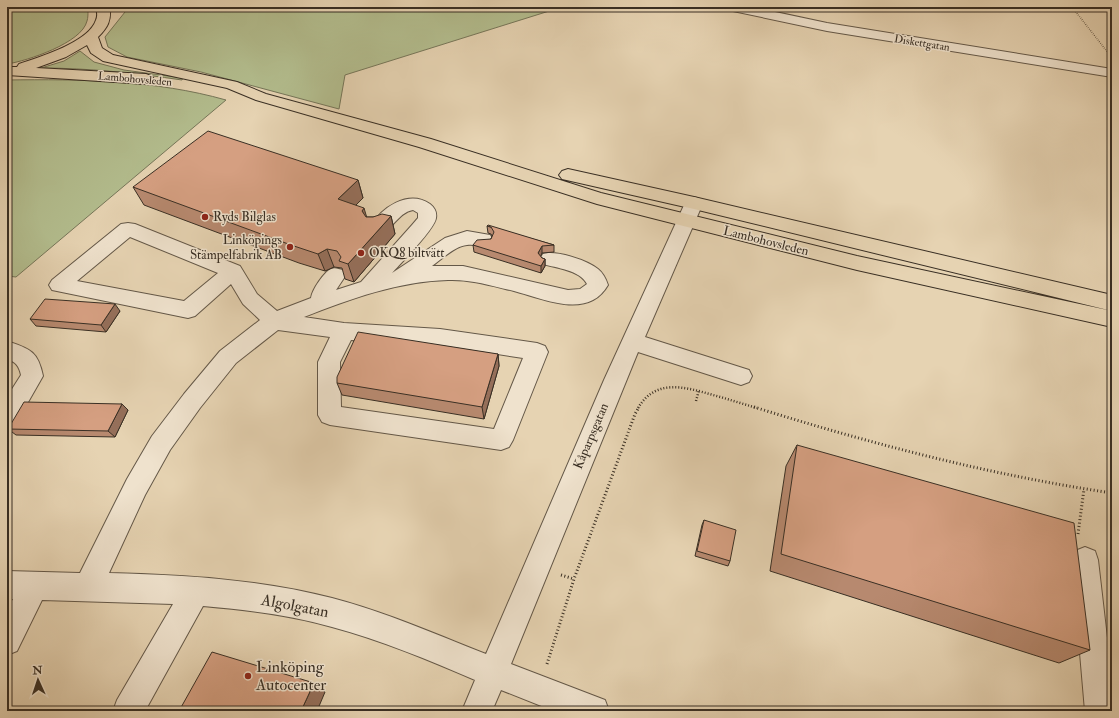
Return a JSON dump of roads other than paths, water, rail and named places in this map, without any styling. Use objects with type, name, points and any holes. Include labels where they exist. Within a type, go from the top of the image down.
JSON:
[{"type":"main road","points":[[7,70],[54,57],[74,47],[90,36],[103,14],[115,7]]},
{"type":"main road","name":"Lambohovsleden","points":[[90,36],[96,50],[108,58],[232,85],[261,97]]},
{"type":"main road","name":"Lambohovsleden","points":[[7,70],[157,80],[261,97],[425,143],[597,198],[690,212],[1112,304]]},
{"type":"main road","name":"Lambohovsleden","points":[[690,212],[857,264],[1112,319]]},
{"type":"street","name":"Diskettgatan","points":[[733,7],[827,27],[1112,73]]},
{"type":"street","points":[[368,287],[423,225],[427,219],[427,211],[418,205],[405,205],[398,208],[378,228]]},
{"type":"street","name":"Kåparpsgatan","points":[[477,711],[492,672],[632,342],[690,212]]},
{"type":"street","points":[[233,271],[188,310],[59,285],[128,229],[233,271],[250,299],[274,321],[344,331],[440,337],[537,352],[501,440],[330,415],[328,362],[344,331]]},
{"type":"street","points":[[402,277],[456,241],[466,238],[483,240]]},
{"type":"street","points":[[88,587],[136,487],[161,443],[192,401],[228,357],[274,321],[321,302],[402,277],[438,273],[461,273],[485,277],[552,294],[571,297],[584,296],[593,291],[598,285],[598,279],[586,270],[550,259]]},
{"type":"street","points":[[321,302],[322,293],[336,275]]},
{"type":"street","points":[[632,342],[741,376]]},
{"type":"street","points":[[7,350],[22,355],[29,362],[32,376],[7,418]]},
{"type":"street","points":[[1085,560],[1100,711]]},
{"type":"street","name":"Algolgatan","points":[[7,641],[20,585],[196,591],[307,606],[356,619],[401,634],[492,672],[594,711]]},
{"type":"street","points":[[128,711],[196,591]]},
{"type":"place","name":"Ryds Bilglas","points":[[205,217]]},
{"type":"place","name":"Linköpings Stämpelfabrik AB","points":[[290,247]]},
{"type":"place","name":"OKQ8 biltvätt","points":[[361,253]]},
{"type":"place","name":"Linköping Autocenter","points":[[248,676]]}]
